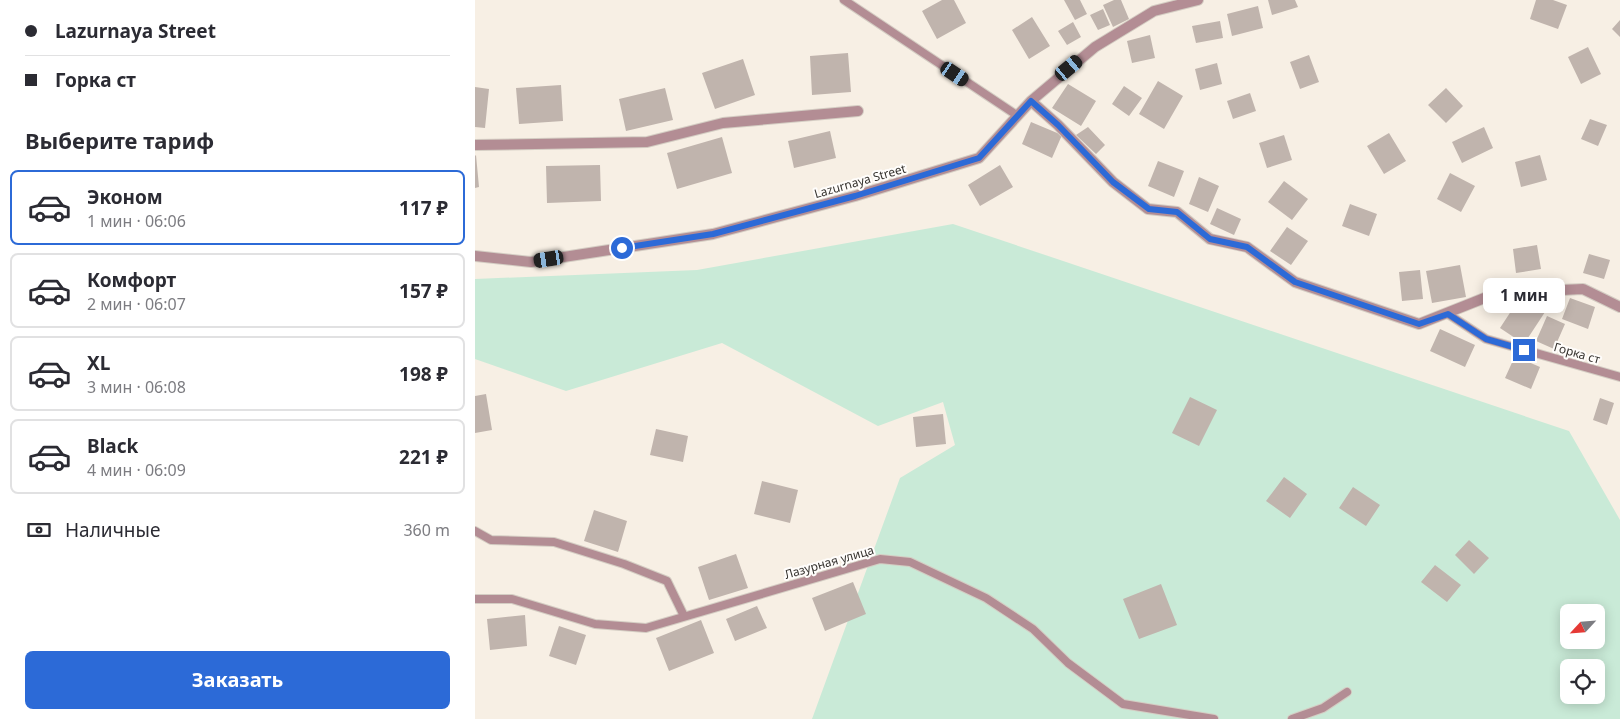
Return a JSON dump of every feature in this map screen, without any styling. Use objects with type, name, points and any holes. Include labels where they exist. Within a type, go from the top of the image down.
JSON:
[{"type":"street","name":"Lazurnaya Street","points":[[475,256],[531,262],[713,234],[855,196],[979,158],[1031,101],[1095,47],[1154,11],[1198,0]]},
{"type":"street","points":[[1031,101],[1058,125],[1113,182],[1149,209],[1177,212],[1210,239],[1247,247],[1295,282],[1419,324],[1497,294],[1583,289],[1620,307]]},
{"type":"street","points":[[475,145],[647,142],[723,123],[858,111]]},
{"type":"lane","points":[[845,0],[1018,116]]},
{"type":"lane","name":"Горка ст","points":[[1448,314],[1486,339],[1620,377]]},
{"type":"lane","points":[[475,531],[491,540],[554,542],[623,564],[667,581],[685,616]]},
{"type":"lane","name":"Лазурная улица","points":[[475,599],[512,599],[595,624],[645,628],[879,559],[910,562],[986,598],[1033,628],[1068,664],[1123,704],[1214,719]]},
{"type":"lane","points":[[1292,719],[1323,708],[1347,692]]},
{"type":"green space","points":[[953,224],[1569,431],[1620,520],[1620,719],[812,719],[900,478],[955,445],[943,402],[878,426],[722,343],[566,391],[475,359],[475,279],[697,270]]},
{"type":"building","points":[[942,0],[954,0],[966,23],[937,39],[922,11]]},
{"type":"building","points":[[1064,0],[1080,0],[1087,14],[1075,20]]},
{"type":"building","points":[[1114,0],[1121,0],[1129,19],[1113,27],[1103,5]]},
{"type":"building","points":[[1268,0],[1295,0],[1298,7],[1272,15]]},
{"type":"building","points":[[1536,0],[1553,0],[1567,5],[1558,29],[1530,19]]},
{"type":"building","points":[[1258,6],[1263,28],[1232,36],[1227,14]]},
{"type":"building","points":[[1103,9],[1110,25],[1098,30],[1090,15]]},
{"type":"building","points":[[1032,17],[1050,46],[1029,59],[1012,30]]},
{"type":"building","points":[[1620,20],[1620,37],[1612,29]]},
{"type":"building","points":[[1220,21],[1223,38],[1196,43],[1192,26]]},
{"type":"building","points":[[1073,22],[1081,37],[1067,45],[1058,31]]},
{"type":"building","points":[[1150,35],[1155,58],[1132,63],[1127,41]]},
{"type":"building","points":[[1588,47],[1601,74],[1581,84],[1568,57]]},
{"type":"building","points":[[848,53],[851,92],[812,95],[810,56]]},
{"type":"building","points":[[1309,55],[1319,82],[1300,89],[1290,62]]},
{"type":"building","points":[[743,59],[755,95],[715,109],[702,73]]},
{"type":"building","points":[[1217,63],[1222,84],[1200,90],[1195,69]]},
{"type":"building","points":[[1158,81],[1183,96],[1164,129],[1139,114]]},
{"type":"building","points":[[1068,84],[1096,101],[1081,126],[1052,108]]},
{"type":"building","points":[[561,85],[563,121],[519,124],[516,88]]},
{"type":"building","points":[[1124,86],[1142,98],[1129,116],[1112,104]]},
{"type":"building","points":[[475,87],[489,89],[485,128],[475,127]]},
{"type":"building","points":[[665,88],[673,120],[626,131],[619,99]]},
{"type":"building","points":[[1446,88],[1463,106],[1446,123],[1428,105]]},
{"type":"building","points":[[1250,93],[1256,111],[1233,119],[1227,101]]},
{"type":"building","points":[[1590,119],[1607,125],[1598,146],[1581,139]]},
{"type":"building","points":[[1031,122],[1062,135],[1052,158],[1022,144]]},
{"type":"building","points":[[1088,127],[1105,145],[1096,154],[1076,135]]},
{"type":"building","points":[[1484,127],[1493,148],[1462,163],[1452,142]]},
{"type":"building","points":[[830,131],[836,158],[794,168],[788,141]]},
{"type":"building","points":[[1389,133],[1406,161],[1384,174],[1367,146]]},
{"type":"building","points":[[1284,135],[1292,160],[1267,168],[1259,143]]},
{"type":"building","points":[[722,137],[732,173],[677,189],[667,153]]},
{"type":"building","points":[[1540,155],[1547,180],[1521,187],[1515,162]]},
{"type":"building","points":[[475,156],[479,187],[475,188]]},
{"type":"building","points":[[1158,161],[1184,171],[1174,197],[1148,186]]},
{"type":"building","points":[[600,165],[601,201],[547,203],[546,166]]},
{"type":"building","points":[[1000,165],[1013,187],[980,206],[968,185]]},
{"type":"building","points":[[1450,173],[1475,186],[1461,212],[1437,199]]},
{"type":"building","points":[[1199,177],[1219,186],[1208,212],[1189,204]]},
{"type":"building","points":[[1284,181],[1308,199],[1292,220],[1268,202]]},
{"type":"building","points":[[1350,204],[1377,214],[1369,236],[1342,226]]},
{"type":"building","points":[[1217,208],[1241,219],[1234,235],[1210,224]]},
{"type":"building","points":[[1287,227],[1308,241],[1291,265],[1270,251]]},
{"type":"building","points":[[1537,245],[1541,269],[1516,273],[1513,249]]},
{"type":"building","points":[[1589,254],[1610,260],[1604,279],[1583,273]]},
{"type":"building","points":[[1460,265],[1466,297],[1432,303],[1426,271]]},
{"type":"building","points":[[1420,270],[1423,299],[1402,301],[1399,272]]},
{"type":"building","points":[[1521,296],[1545,312],[1524,344],[1500,328]]},
{"type":"building","points":[[1570,298],[1595,307],[1588,329],[1562,319]]},
{"type":"building","points":[[1547,316],[1565,324],[1554,349],[1536,341]]},
{"type":"building","points":[[1440,329],[1475,345],[1465,367],[1430,351]]},
{"type":"building","points":[[1515,356],[1540,367],[1531,389],[1505,378]]},
{"type":"building","points":[[486,394],[492,430],[475,433],[475,396]]},
{"type":"building","points":[[1190,397],[1217,410],[1199,446],[1172,433]]},
{"type":"building","points":[[1600,398],[1614,403],[1607,425],[1593,420]]},
{"type":"building","points":[[943,414],[946,444],[916,447],[913,417]]},
{"type":"building","points":[[656,429],[688,436],[683,462],[650,455]]},
{"type":"building","points":[[1284,477],[1307,494],[1290,518],[1266,501]]},
{"type":"building","points":[[762,481],[798,490],[790,523],[754,514]]},
{"type":"building","points":[[1353,487],[1380,505],[1366,526],[1339,508]]},
{"type":"building","points":[[594,510],[627,521],[618,552],[584,541]]},
{"type":"building","points":[[1469,540],[1489,558],[1474,574],[1455,555]]},
{"type":"building","points":[[736,554],[748,588],[709,600],[698,567]]},
{"type":"building","points":[[1435,565],[1461,585],[1447,602],[1421,582]]},
{"type":"building","points":[[853,582],[866,614],[825,631],[812,598]]},
{"type":"building","points":[[1161,584],[1177,625],[1139,639],[1123,599]]},
{"type":"building","points":[[757,606],[767,628],[735,641],[726,619]]},
{"type":"building","points":[[525,615],[527,646],[490,650],[487,619]]},
{"type":"building","points":[[701,620],[714,653],[669,671],[656,638]]},
{"type":"building","points":[[559,626],[586,635],[576,665],[549,656]]},
{"type":"route","points":[[622,248],[713,234],[855,196],[979,158],[1031,101],[1058,125],[1113,182],[1149,209],[1177,212],[1210,239],[1247,247],[1295,282],[1419,324],[1448,314],[1486,339],[1524,350]]}]
